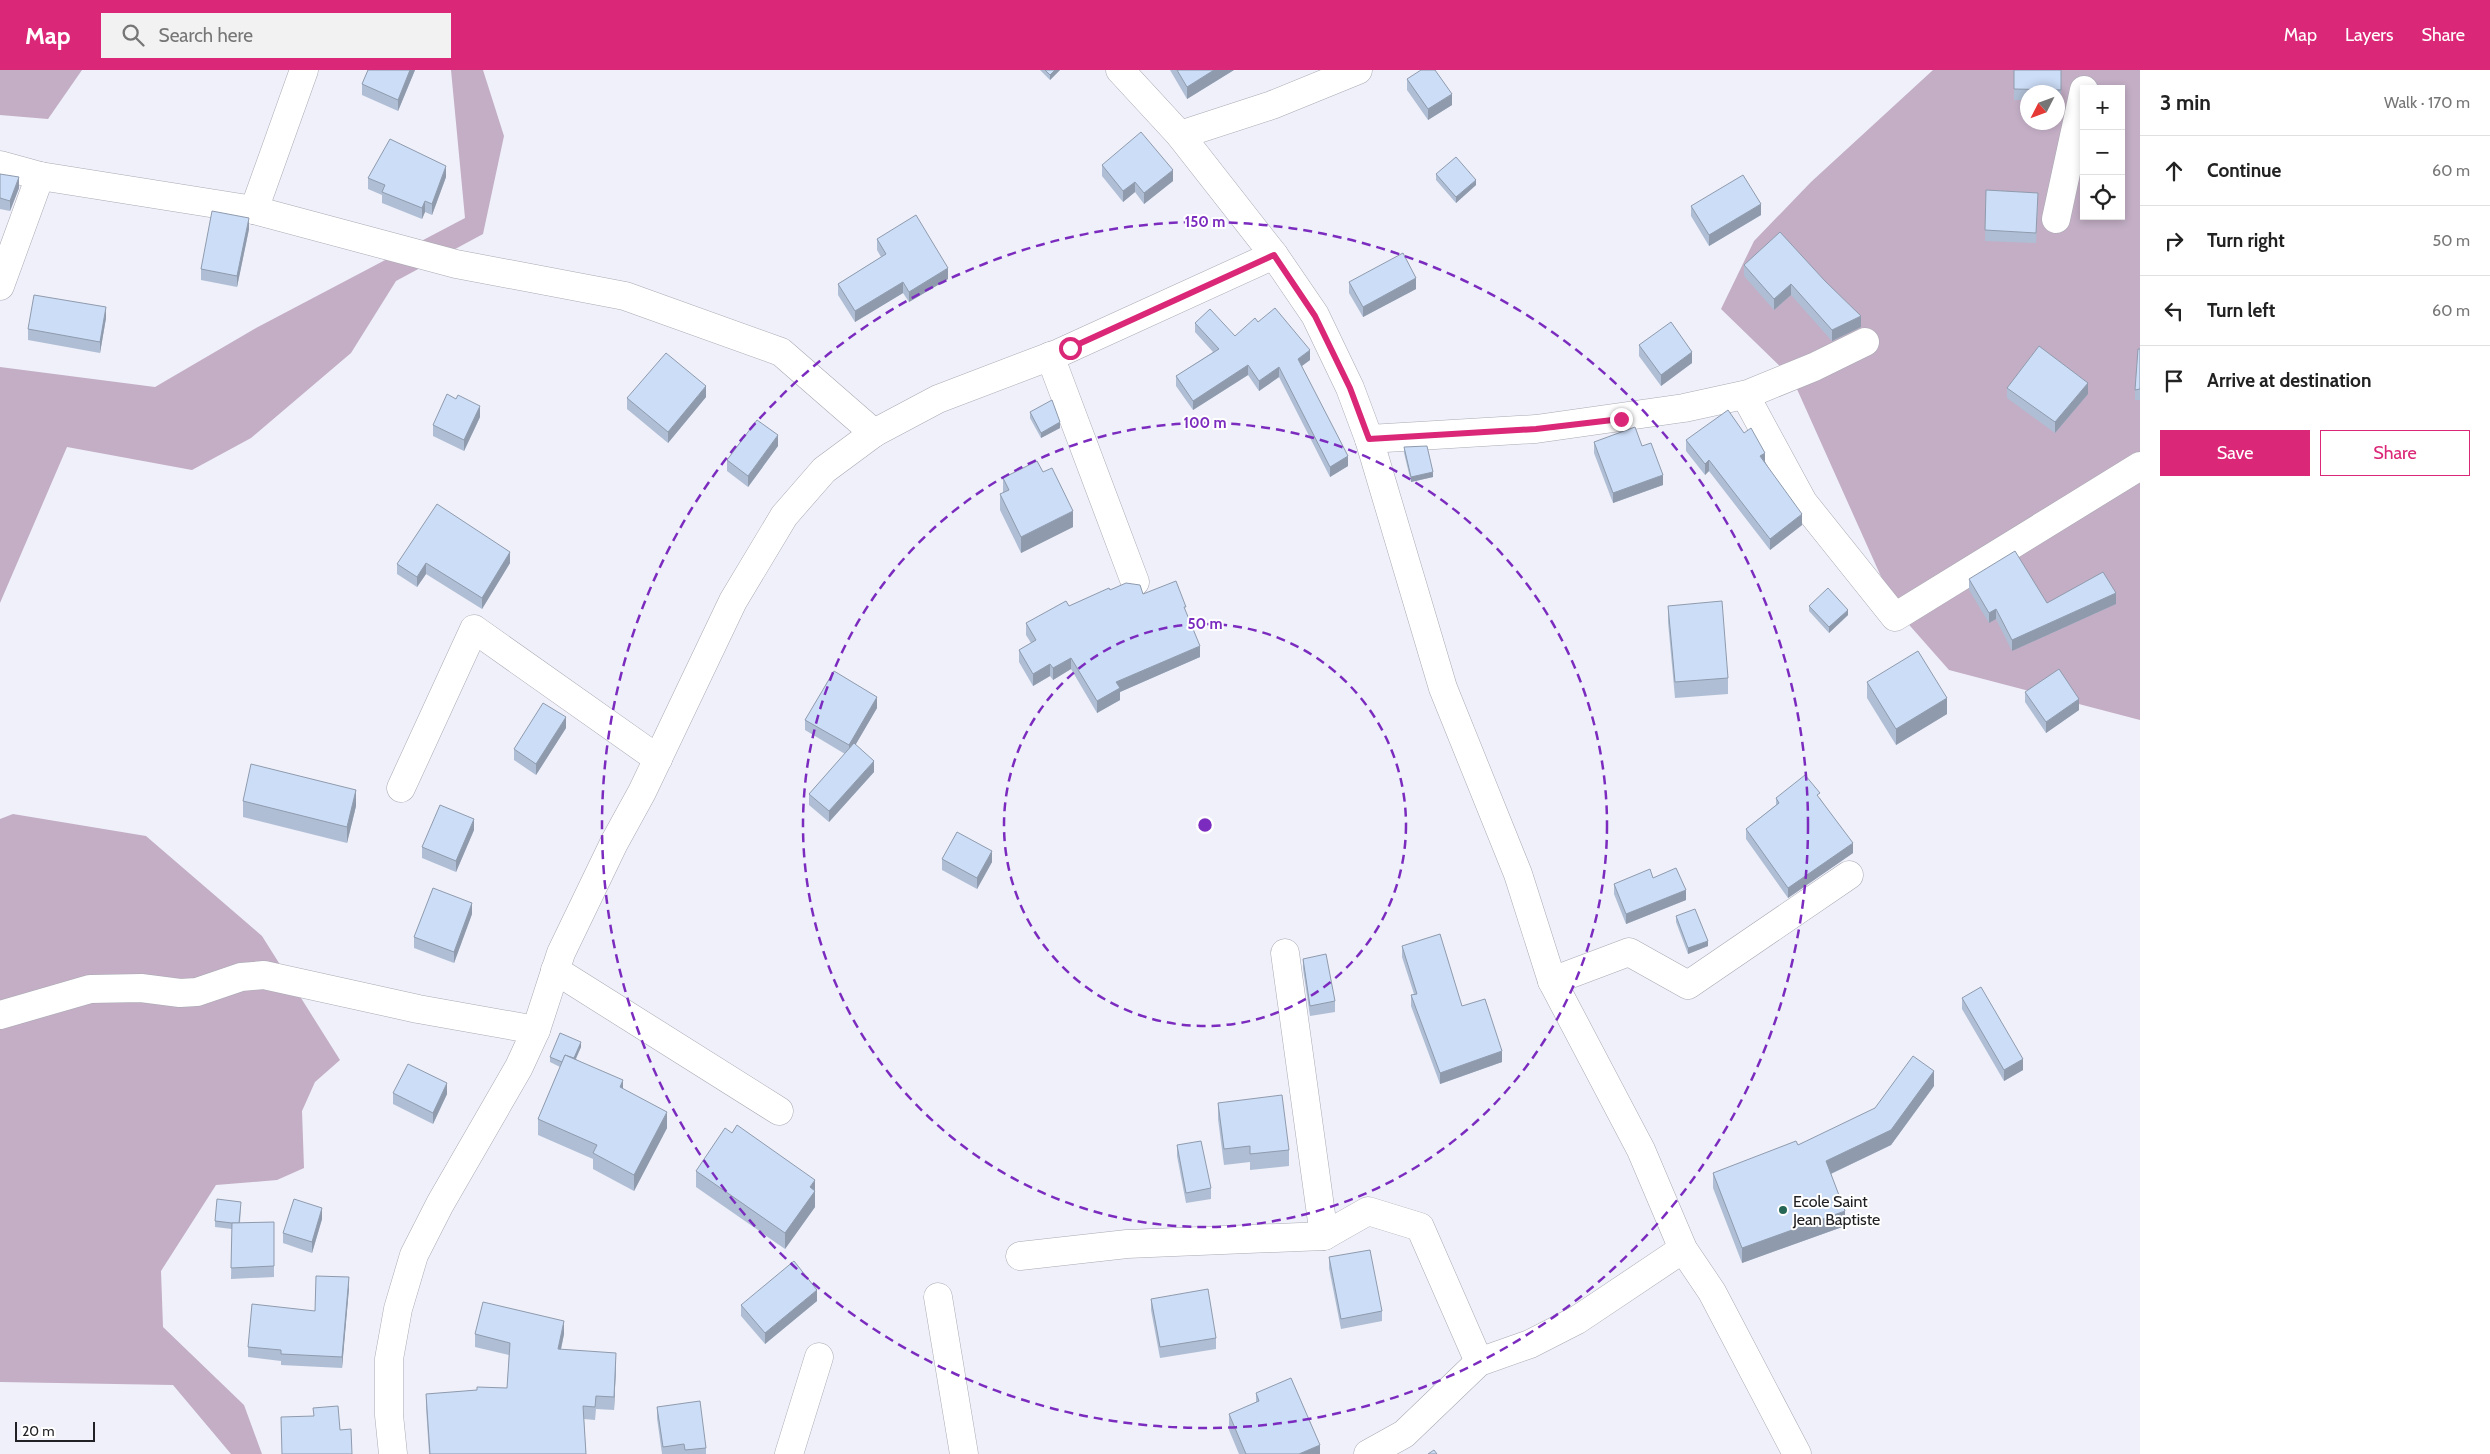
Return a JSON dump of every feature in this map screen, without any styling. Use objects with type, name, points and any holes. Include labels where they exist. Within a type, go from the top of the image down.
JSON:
[{"type":"street","points":[[254,210],[304,70]]},
{"type":"street","points":[[1120,70],[1180,135],[1274,255],[1315,316],[1350,388],[1369,439],[1443,688],[1518,874],[1552,981],[1641,1150],[1683,1249],[1712,1292],[1797,1454]]},
{"type":"street","points":[[1180,135],[1272,105],[1358,70]]},
{"type":"street","points":[[2085,85],[2088,70]]},
{"type":"street","points":[[2056,219],[2080,108]]},
{"type":"street","points":[[0,165],[40,176],[254,210],[456,264],[625,296],[781,352],[874,433]]},
{"type":"street","points":[[0,286],[40,176]]},
{"type":"street","points":[[393,1454],[389,1415],[389,1359],[398,1309],[414,1255],[440,1204],[519,1067],[536,1030],[560,952],[658,759],[733,601],[784,516],[824,470],[874,433],[938,399],[1050,356],[1274,255]]},
{"type":"street","points":[[1369,439],[1536,429],[1639,416],[1745,395],[1814,367],[1865,342]]},
{"type":"street","points":[[1050,356],[1135,582]]},
{"type":"street","points":[[1745,395],[1803,502],[1895,617],[2140,466]]},
{"type":"street","points":[[401,788],[474,629],[658,759]]},
{"type":"street","points":[[1552,981],[1629,952],[1688,985],[1849,875]]},
{"type":"street","points":[[1285,953],[1324,1236]]},
{"type":"street","points":[[555,970],[779,1111]]},
{"type":"street","points":[[0,1015],[90,989],[141,988],[180,993],[197,992],[241,977],[264,974],[418,1009],[536,1030]]},
{"type":"street","points":[[1020,1256],[1127,1244],[1324,1236],[1368,1212],[1420,1227],[1479,1362]]},
{"type":"street","points":[[1368,1454],[1404,1434],[1479,1362],[1530,1344],[1577,1320],[1683,1249]]},
{"type":"street","points":[[938,1297],[964,1454]]},
{"type":"street","points":[[789,1454],[820,1357]]},
{"type":"shaded area","points":[[0,70],[82,70],[48,119],[0,115]]},
{"type":"shaded area","points":[[451,70],[483,70],[504,136],[483,234],[396,281],[351,353],[251,438],[192,470],[67,447],[0,603],[0,367],[155,387],[256,328],[465,218]]},
{"type":"shaded area","points":[[1933,70],[2140,70],[2140,720],[1949,670],[1896,610],[1792,378],[1721,309],[1754,241],[1811,182]]},
{"type":"shaded area","points":[[13,814],[146,836],[262,936],[340,1060],[315,1082],[302,1111],[304,1168],[277,1180],[216,1185],[161,1271],[163,1327],[244,1405],[262,1454],[231,1454],[173,1385],[0,1382],[0,819]]},
{"type":"building","points":[[368,70],[410,70],[398,100],[362,84]]},
{"type":"building","points":[[1045,70],[1055,70],[1050,75]]},
{"type":"building","points":[[1177,70],[1214,70],[1187,87]]},
{"type":"building","points":[[1421,70],[1435,70],[1452,94],[1428,109],[1407,79]]},
{"type":"building","points":[[2014,70],[2061,70],[2061,85],[2020,85],[2020,89],[2014,89]]},
{"type":"building","points":[[1141,132],[1173,170],[1144,193],[1135,182],[1123,191],[1102,165]]},
{"type":"building","points":[[390,139],[446,166],[432,204],[425,201],[422,208],[382,192],[385,185],[368,178]]},
{"type":"building","points":[[1456,157],[1476,180],[1456,197],[1436,174]]},
{"type":"building","points":[[0,174],[19,177],[10,201],[0,198]]},
{"type":"building","points":[[1743,175],[1761,204],[1709,235],[1691,206]]},
{"type":"building","points":[[1986,190],[2038,193],[2036,233],[1985,230]]},
{"type":"building","points":[[212,211],[249,218],[237,276],[201,269]]},
{"type":"building","points":[[916,215],[948,268],[909,292],[903,282],[855,311],[838,284],[886,254],[877,239]]},
{"type":"building","points":[[1780,232],[1825,281],[1861,316],[1832,330],[1791,284],[1774,299],[1744,265]]},
{"type":"building","points":[[1403,253],[1416,278],[1363,307],[1349,282]]},
{"type":"building","points":[[34,295],[106,307],[100,342],[28,329]]},
{"type":"building","points":[[1275,308],[1310,350],[1298,359],[1348,456],[1330,467],[1279,367],[1259,381],[1248,365],[1193,401],[1176,376],[1219,349],[1195,323],[1210,309],[1235,336],[1255,318],[1258,322]]},
{"type":"building","points":[[1671,322],[1692,352],[1661,375],[1639,345]]},
{"type":"building","points":[[2039,346],[2088,383],[2055,422],[2007,388]]},
{"type":"building","points":[[2138,349],[2140,349],[2140,389],[2135,390]]},
{"type":"building","points":[[666,353],[706,386],[668,432],[627,398]]},
{"type":"building","points":[[447,394],[456,399],[458,395],[480,406],[464,440],[433,425]]},
{"type":"building","points":[[1052,400],[1060,422],[1041,433],[1030,412]]},
{"type":"building","points":[[1728,410],[1744,433],[1751,428],[1765,453],[1760,456],[1802,514],[1770,539],[1709,460],[1705,464],[1686,440]]},
{"type":"building","points":[[757,420],[778,435],[748,476],[727,460]]},
{"type":"building","points":[[1635,427],[1642,446],[1651,443],[1663,475],[1613,493],[1594,442]]},
{"type":"building","points":[[1427,446],[1433,472],[1411,477],[1404,447]]},
{"type":"building","points":[[1037,461],[1043,472],[1052,468],[1073,511],[1021,537],[1000,494],[1009,490],[1003,478]]},
{"type":"building","points":[[437,504],[510,552],[482,598],[426,563],[417,577],[397,564]]},
{"type":"building","points":[[2015,551],[2047,603],[2103,572],[2116,593],[2012,640],[1996,609],[1989,613],[1969,579]]},
{"type":"building","points":[[1176,581],[1186,607],[1184,607],[1200,646],[1116,682],[1120,688],[1097,701],[1071,658],[1053,668],[1050,664],[1033,674],[1019,650],[1036,640],[1026,623],[1066,601],[1069,606],[1109,588],[1110,590],[1126,583],[1140,585],[1143,594]]},
{"type":"building","points":[[1828,588],[1848,610],[1829,627],[1809,606]]},
{"type":"building","points":[[1722,601],[1728,678],[1675,682],[1668,606]]},
{"type":"building","points":[[1918,651],[1947,698],[1896,729],[1867,682]]},
{"type":"building","points":[[2059,669],[2079,699],[2046,722],[2025,692]]},
{"type":"building","points":[[834,671],[877,697],[849,745],[805,720]]},
{"type":"building","points":[[543,703],[566,717],[536,764],[514,749]]},
{"type":"building","points":[[854,743],[874,761],[829,811],[809,794]]},
{"type":"building","points":[[251,764],[356,790],[347,827],[243,801]]},
{"type":"building","points":[[1805,775],[1820,793],[1817,795],[1853,843],[1788,888],[1746,829],[1779,803],[1776,798]]},
{"type":"building","points":[[440,805],[474,819],[456,861],[422,847]]},
{"type":"building","points":[[957,832],[992,851],[977,878],[942,859]]},
{"type":"building","points":[[1676,868],[1686,890],[1626,914],[1614,884],[1650,869],[1653,878]]},
{"type":"building","points":[[433,888],[472,903],[454,952],[414,937]]},
{"type":"building","points":[[1695,909],[1708,941],[1688,948],[1676,916]]},
{"type":"building","points":[[1440,934],[1462,1006],[1485,999],[1502,1051],[1440,1073],[1411,995],[1417,994],[1402,946]]},
{"type":"building","points":[[1326,954],[1335,1001],[1310,1006],[1303,959]]},
{"type":"building","points":[[1981,987],[2023,1059],[2004,1070],[1962,998]]},
{"type":"building","points":[[560,1033],[581,1042],[574,1058],[565,1055],[562,1062],[550,1057]]},
{"type":"building","points":[[565,1055],[623,1080],[620,1087],[667,1112],[634,1175],[593,1153],[597,1145],[538,1119]]},
{"type":"building","points":[[1913,1056],[1934,1071],[1891,1130],[1826,1161],[1845,1211],[1742,1248],[1713,1173],[1796,1141],[1798,1145],[1875,1108]]},
{"type":"building","points":[[408,1064],[447,1083],[433,1113],[393,1093]]},
{"type":"building","points":[[1282,1095],[1289,1150],[1250,1154],[1250,1146],[1224,1149],[1218,1103]]},
{"type":"building","points":[[737,1125],[815,1180],[810,1187],[815,1191],[785,1233],[696,1171],[725,1128],[732,1133]]},
{"type":"building","points":[[1201,1141],[1211,1188],[1186,1193],[1177,1145]]},
{"type":"building","points":[[217,1199],[241,1202],[239,1223],[215,1221]]},
{"type":"building","points":[[294,1199],[322,1208],[312,1242],[283,1233]]},
{"type":"building","points":[[274,1222],[274,1266],[231,1268],[232,1223]]},
{"type":"building","points":[[1370,1250],[1382,1311],[1341,1319],[1329,1257]]},
{"type":"building","points":[[794,1261],[817,1290],[765,1333],[741,1305]]},
{"type":"building","points":[[316,1276],[349,1277],[342,1357],[281,1354],[281,1350],[248,1347],[252,1304],[315,1311]]},
{"type":"building","points":[[1208,1289],[1216,1338],[1160,1347],[1151,1299]]},
{"type":"building","points":[[483,1302],[564,1321],[558,1349],[616,1353],[614,1397],[596,1396],[595,1407],[583,1406],[586,1454],[430,1454],[426,1394],[477,1390],[477,1387],[507,1388],[510,1343],[475,1334]]},
{"type":"building","points":[[1291,1378],[1320,1445],[1299,1454],[1246,1454],[1229,1414],[1259,1401],[1256,1393]]},
{"type":"building","points":[[700,1401],[706,1448],[685,1450],[684,1444],[663,1447],[657,1407]]},
{"type":"building","points":[[338,1406],[340,1430],[351,1429],[352,1454],[282,1454],[281,1417],[314,1416],[313,1408]]},
{"type":"building","points":[[1434,1450],[1437,1454],[1428,1454]]},
{"type":"place","name":"Ecole Saint Jean Baptiste","points":[[1783,1210]]},
{"type":"route","points":[[1070,348],[1122,326],[1274,255],[1315,316],[1350,388],[1369,439],[1536,429],[1621,419]]}]
